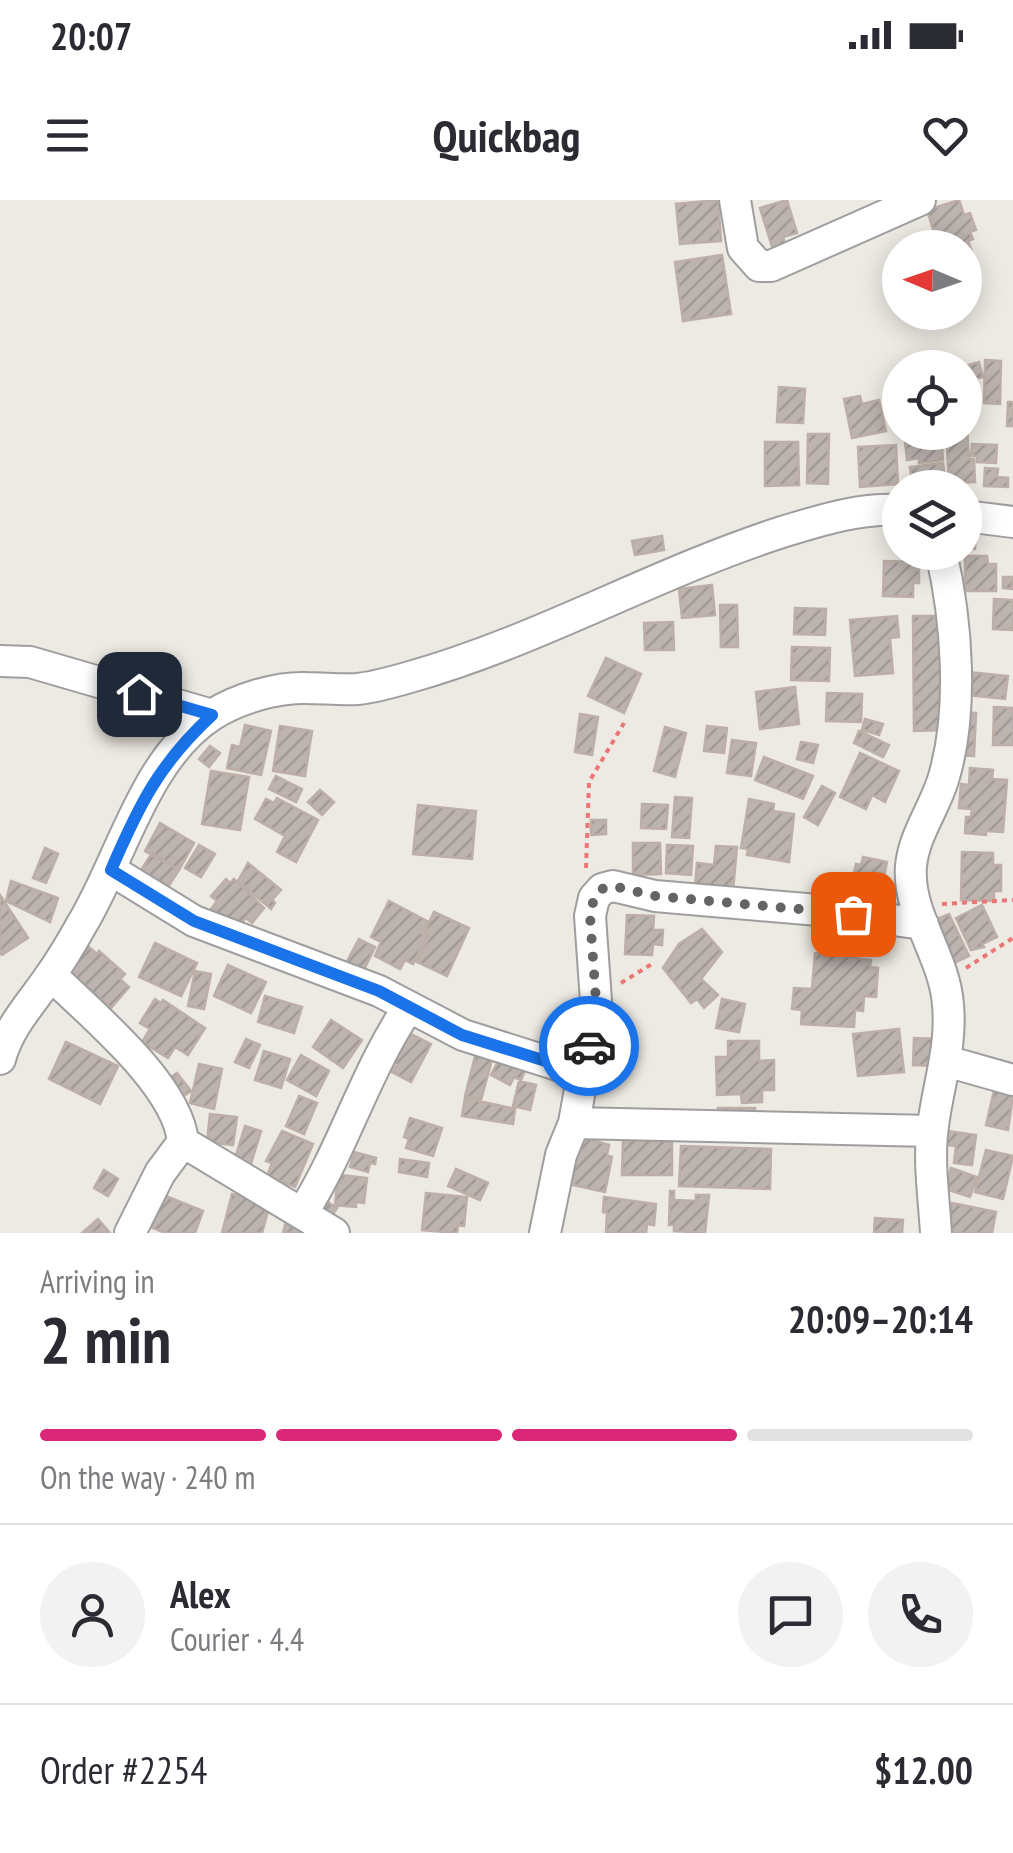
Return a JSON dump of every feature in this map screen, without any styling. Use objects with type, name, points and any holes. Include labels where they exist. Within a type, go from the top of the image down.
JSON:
[{"type":"street","points":[[736,200],[744,248],[759,266],[771,266],[920,200]]},
{"type":"street","points":[[0,1059],[6,1036],[51,975],[111,870],[141,800],[179,745],[212,715],[255,696],[303,688],[364,688],[408,678],[498,649],[754,540],[848,513],[882,511]]},
{"type":"street","points":[[982,518],[1013,522]]},
{"type":"street","points":[[936,1233],[932,1131],[950,1039],[946,982],[911,884],[914,846],[944,776],[955,680],[955,633],[944,570]]},
{"type":"street","points":[[0,661],[30,662],[212,715]]},
{"type":"street","points":[[111,870],[194,921],[379,991],[462,1035],[584,1073]]},
{"type":"street","points":[[545,1233],[560,1155],[574,1124],[596,1001],[591,941],[594,898],[602,889],[613,886],[655,896],[818,910],[920,914]]},
{"type":"street","points":[[51,975],[138,1060],[176,1114],[183,1142],[334,1233]]},
{"type":"street","points":[[303,1212],[388,1039],[408,1008]]},
{"type":"street","points":[[946,1061],[1013,1080]]},
{"type":"street","points":[[574,1124],[932,1131]]},
{"type":"street","points":[[130,1233],[160,1173],[183,1142]]},
{"type":"path","points":[[594,898],[586,869],[589,782],[624,723]]},
{"type":"path","points":[[920,914],[1013,900]]},
{"type":"path","points":[[946,982],[1013,938]]},
{"type":"path","points":[[596,1001],[655,962]]},
{"type":"building","points":[[718,200],[721,241],[680,244],[676,204]]},
{"type":"building","points":[[787,200],[797,233],[783,237],[786,246],[773,250],[760,208]]},
{"type":"building","points":[[959,200],[964,215],[970,213],[976,230],[933,230],[927,210]]},
{"type":"building","points":[[722,255],[731,314],[683,321],[675,262]]},
{"type":"building","points":[[985,360],[1001,361],[1000,404],[984,403]]},
{"type":"building","points":[[779,387],[805,389],[803,423],[777,422]]},
{"type":"building","points":[[860,396],[862,404],[879,400],[882,432],[852,438],[844,399]]},
{"type":"building","points":[[1008,402],[1013,402],[1013,426],[1007,426]]},
{"type":"building","points":[[808,434],[829,434],[828,484],[807,483]]},
{"type":"building","points":[[765,442],[798,442],[799,485],[765,486]]},
{"type":"building","points":[[982,444],[997,445],[996,463],[977,462],[977,456],[971,456],[972,450],[982,450]]},
{"type":"building","points":[[882,446],[882,450],[896,450],[897,470],[882,470],[882,485],[860,487],[858,447]]},
{"type":"building","points":[[906,450],[942,450],[943,460],[907,460]]},
{"type":"building","points":[[947,450],[968,450],[974,470],[948,470]]},
{"type":"building","points":[[943,463],[944,470],[910,470],[910,467]]},
{"type":"building","points":[[985,468],[998,469],[997,477],[1008,478],[1008,487],[984,486]]},
{"type":"building","points":[[662,536],[664,550],[635,555],[632,541]]},
{"type":"building","points":[[982,556],[987,556],[988,564],[996,564],[996,591],[965,591],[965,570],[982,570]]},
{"type":"building","points":[[884,570],[919,570],[919,583],[913,583],[913,597],[883,596]]},
{"type":"building","points":[[1003,577],[1013,577],[1013,589],[1003,588]]},
{"type":"building","points":[[712,585],[715,615],[682,618],[679,589]]},
{"type":"building","points":[[994,599],[1013,600],[1013,630],[993,629]]},
{"type":"building","points":[[720,605],[737,605],[738,647],[721,647]]},
{"type":"building","points":[[795,608],[826,609],[825,635],[794,634]]},
{"type":"building","points":[[897,616],[899,637],[890,638],[893,673],[855,676],[850,620]]},
{"type":"building","points":[[913,616],[942,616],[943,730],[914,731]]},
{"type":"building","points":[[673,622],[674,650],[645,650],[644,623]]},
{"type":"building","points":[[792,647],[830,648],[829,681],[791,680]]},
{"type":"building","points":[[606,658],[641,674],[624,713],[588,696]]},
{"type":"building","points":[[968,672],[1008,676],[1005,699],[966,695]]},
{"type":"building","points":[[795,687],[799,724],[760,729],[756,692]]},
{"type":"building","points":[[827,693],[862,694],[861,722],[826,721]]},
{"type":"building","points":[[994,707],[1013,708],[1013,745],[993,745]]},
{"type":"building","points":[[955,712],[976,713],[974,756],[953,755]]},
{"type":"building","points":[[580,714],[598,717],[592,755],[575,752]]},
{"type":"building","points":[[865,719],[883,724],[879,735],[862,730]]},
{"type":"building","points":[[245,725],[271,731],[261,775],[227,768],[232,745],[240,747]]},
{"type":"building","points":[[280,726],[312,731],[305,776],[273,771]]},
{"type":"building","points":[[707,726],[727,728],[724,753],[704,751]]},
{"type":"building","points":[[665,727],[686,733],[675,777],[654,771]]},
{"type":"building","points":[[859,731],[889,745],[883,757],[854,743]]},
{"type":"building","points":[[732,740],[756,743],[751,776],[727,773]]},
{"type":"building","points":[[801,742],[818,745],[813,763],[797,759]]},
{"type":"building","points":[[210,746],[220,753],[209,767],[199,759]]},
{"type":"building","points":[[860,753],[899,771],[885,802],[872,795],[866,809],[840,797]]},
{"type":"building","points":[[764,757],[813,776],[803,799],[755,780]]},
{"type":"building","points":[[970,768],[993,770],[992,779],[1007,780],[1003,832],[965,833],[966,817],[971,817],[972,809],[959,808],[961,784],[969,785]]},
{"type":"building","points":[[211,771],[249,777],[240,830],[202,824]]},
{"type":"building","points":[[276,776],[302,789],[296,802],[269,789]]},
{"type":"building","points":[[822,786],[835,793],[818,825],[804,817]]},
{"type":"building","points":[[320,790],[334,802],[322,815],[308,802]]},
{"type":"building","points":[[675,797],[692,798],[689,838],[672,837]]},
{"type":"building","points":[[277,798],[318,820],[296,862],[277,852],[285,836],[255,819],[266,799],[274,803]]},
{"type":"building","points":[[749,799],[774,804],[773,811],[794,814],[789,862],[747,855],[748,849],[741,848]]},
{"type":"building","points":[[642,804],[668,805],[666,829],[641,828]]},
{"type":"building","points":[[418,805],[476,811],[472,859],[413,854]]},
{"type":"building","points":[[591,820],[606,820],[606,834],[591,835]]},
{"type":"building","points":[[160,823],[194,843],[179,870],[145,851]]},
{"type":"building","points":[[633,843],[660,843],[661,874],[633,875]]},
{"type":"building","points":[[199,845],[215,854],[201,877],[185,868]]},
{"type":"building","points":[[667,845],[693,846],[691,875],[666,873]]},
{"type":"building","points":[[716,846],[737,847],[733,890],[695,886],[697,863],[714,865]]},
{"type":"building","points":[[45,848],[58,854],[46,883],[33,878]]},
{"type":"building","points":[[962,852],[993,853],[993,865],[1001,865],[1001,891],[994,891],[994,901],[961,900]]},
{"type":"building","points":[[152,853],[179,870],[168,887],[141,870]]},
{"type":"building","points":[[863,857],[887,862],[877,910],[847,903],[856,864],[861,865]]},
{"type":"building","points":[[248,863],[281,890],[272,900],[275,903],[271,909],[238,881]]},
{"type":"building","points":[[226,879],[230,883],[234,879],[264,908],[252,923],[246,918],[236,929],[211,909],[217,901],[211,896]]},
{"type":"building","points":[[11,881],[58,898],[50,922],[6,901]]},
{"type":"building","points":[[0,895],[28,938],[2,955],[0,953]]},
{"type":"building","points":[[389,901],[427,921],[421,933],[427,937],[413,964],[405,960],[400,969],[375,956],[381,942],[371,937]]},
{"type":"building","points":[[982,905],[997,937],[982,944],[984,947],[971,950],[956,918]]},
{"type":"building","points":[[434,912],[469,928],[447,976],[417,962],[430,935],[424,933]]},
{"type":"building","points":[[949,914],[969,956],[948,966],[935,920]]},
{"type":"building","points":[[627,915],[654,916],[653,930],[663,930],[662,945],[653,944],[652,955],[625,954]]},
{"type":"building","points":[[702,929],[722,952],[701,979],[718,995],[704,1008],[697,999],[691,1003],[663,968],[679,944]]},
{"type":"building","points":[[826,938],[854,940],[853,958],[871,960],[870,967],[878,968],[876,997],[864,996],[863,1011],[855,1010],[854,1027],[801,1024],[802,1010],[792,1009],[794,988],[812,989],[815,953],[825,954]]},
{"type":"building","points":[[359,939],[375,947],[361,976],[344,967]]},
{"type":"building","points":[[155,943],[197,963],[181,996],[139,977]]},
{"type":"building","points":[[89,947],[125,974],[120,979],[129,987],[111,1008],[68,971]]},
{"type":"building","points":[[228,965],[266,982],[251,1013],[214,996]]},
{"type":"building","points":[[195,971],[211,974],[204,1009],[188,1006]]},
{"type":"building","points":[[265,996],[302,1007],[294,1033],[258,1022]]},
{"type":"building","points":[[155,999],[161,1003],[163,1000],[205,1028],[188,1055],[175,1047],[168,1058],[142,1042],[150,1029],[140,1023]]},
{"type":"building","points":[[722,999],[745,1004],[739,1032],[716,1028]]},
{"type":"building","points":[[331,1020],[362,1040],[343,1068],[313,1047]]},
{"type":"building","points":[[899,1029],[904,1072],[858,1076],[853,1034]]},
{"type":"building","points":[[409,1033],[431,1044],[411,1082],[392,1072],[397,1064],[384,1057]]},
{"type":"building","points":[[914,1038],[937,1039],[936,1066],[913,1065]]},
{"type":"building","points":[[246,1039],[260,1045],[249,1068],[235,1062]]},
{"type":"building","points":[[728,1041],[759,1041],[759,1061],[774,1060],[774,1090],[762,1090],[762,1102],[742,1103],[741,1094],[717,1095],[716,1057],[728,1057]]},
{"type":"building","points":[[66,1042],[118,1066],[100,1104],[49,1079]]},
{"type":"building","points":[[264,1051],[290,1059],[281,1088],[255,1080]]},
{"type":"building","points":[[476,1052],[493,1056],[481,1100],[465,1096]]},
{"type":"building","points":[[502,1054],[527,1066],[521,1080],[514,1077],[510,1085],[491,1075]]},
{"type":"building","points":[[301,1055],[329,1071],[316,1096],[287,1080]]},
{"type":"building","points":[[199,1064],[222,1069],[214,1109],[190,1103]]},
{"type":"building","points":[[177,1073],[191,1091],[181,1098],[167,1080]]},
{"type":"building","points":[[519,1081],[536,1085],[530,1110],[513,1106]]},
{"type":"building","points":[[994,1091],[1013,1096],[1008,1130],[986,1125]]},
{"type":"building","points":[[299,1096],[317,1103],[304,1134],[286,1126]]},
{"type":"building","points":[[465,1098],[515,1109],[513,1124],[462,1116]]},
{"type":"building","points":[[718,1108],[755,1108],[755,1120],[718,1120]]},
{"type":"building","points":[[210,1114],[237,1117],[233,1145],[207,1142]]},
{"type":"building","points":[[410,1118],[442,1128],[433,1156],[406,1148],[409,1139],[404,1137]]},
{"type":"building","points":[[245,1126],[261,1131],[249,1170],[233,1165]]},
{"type":"building","points":[[940,1130],[976,1135],[972,1165],[954,1163],[956,1146],[938,1144]]},
{"type":"building","points":[[282,1131],[313,1144],[295,1187],[267,1176],[272,1163],[266,1161]]},
{"type":"building","points":[[571,1134],[609,1145],[607,1155],[612,1157],[605,1192],[564,1183]]},
{"type":"building","points":[[623,1139],[672,1139],[672,1175],[622,1175]]},
{"type":"building","points":[[681,1146],[771,1149],[770,1189],[679,1186]]},
{"type":"building","points":[[986,1150],[1013,1156],[1003,1199],[975,1192]]},
{"type":"building","points":[[354,1152],[376,1158],[368,1172],[350,1167]]},
{"type":"building","points":[[400,1159],[429,1163],[427,1177],[399,1172]]},
{"type":"building","points":[[951,1168],[977,1177],[970,1197],[945,1189]]},
{"type":"building","points":[[456,1169],[488,1183],[480,1200],[448,1186]]},
{"type":"building","points":[[104,1170],[118,1179],[108,1196],[94,1188]]},
{"type":"building","points":[[341,1175],[367,1178],[364,1203],[356,1202],[356,1207],[335,1205]]},
{"type":"building","points":[[670,1191],[674,1191],[674,1200],[696,1201],[696,1195],[709,1195],[705,1233],[674,1231],[674,1225],[669,1225]]},
{"type":"building","points":[[158,1193],[203,1211],[195,1233],[165,1233],[151,1227],[154,1219],[148,1217]]},
{"type":"building","points":[[426,1193],[467,1197],[464,1226],[458,1225],[457,1233],[422,1230]]},
{"type":"building","points":[[232,1194],[270,1204],[262,1233],[222,1233]]},
{"type":"building","points":[[320,1197],[337,1208],[327,1223],[310,1212]]},
{"type":"building","points":[[604,1197],[656,1204],[654,1225],[647,1224],[646,1233],[606,1233]]},
{"type":"building","points":[[952,1203],[996,1212],[992,1233],[947,1233]]},
{"type":"building","points":[[875,1218],[903,1220],[902,1233],[874,1233]]},
{"type":"building","points":[[98,1219],[110,1233],[82,1233]]},
{"type":"building","points":[[285,1225],[309,1231],[309,1233],[283,1233]]},
{"type":"way so far","points":[[589,1046],[596,1001],[590,916],[594,898],[608,886],[655,896],[853,914]]},
{"type":"route","points":[[139,694],[212,715],[179,745],[141,800],[111,870],[194,921],[379,991],[462,1035],[584,1073],[589,1046]]}]
